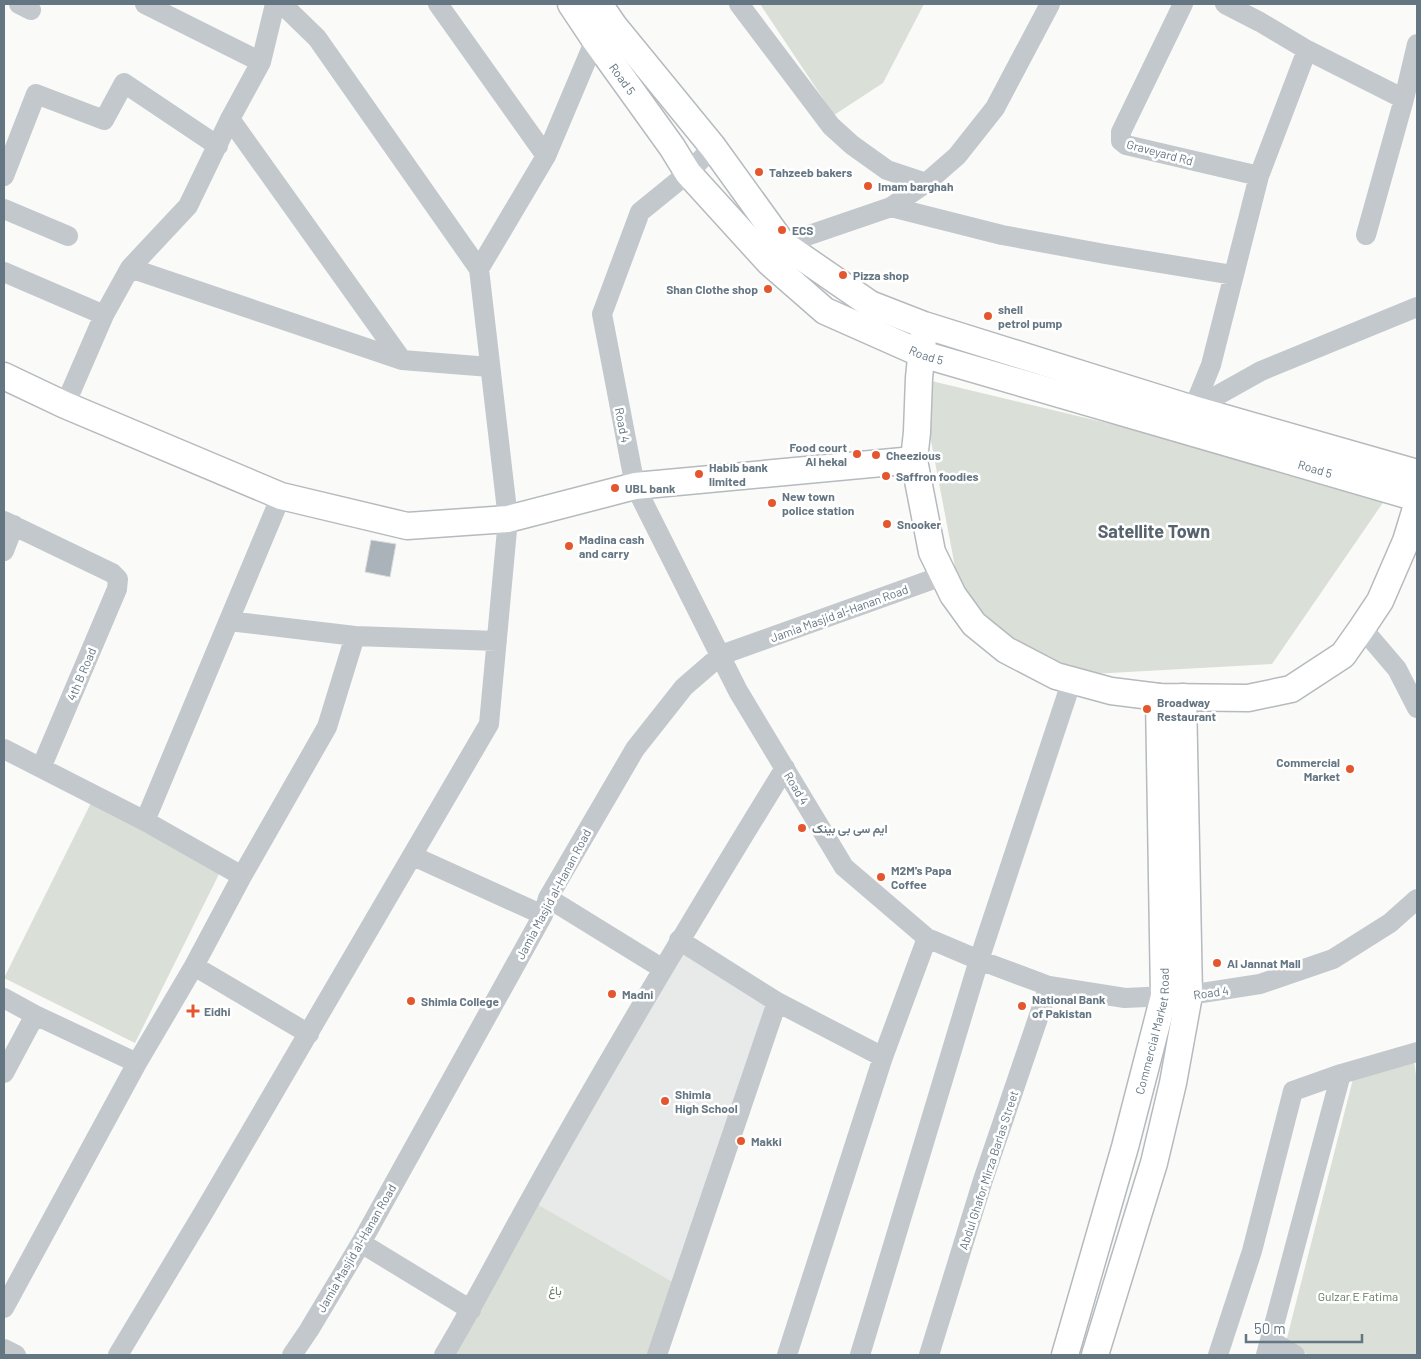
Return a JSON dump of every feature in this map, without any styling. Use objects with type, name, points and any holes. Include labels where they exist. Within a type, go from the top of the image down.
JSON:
[{"type":"main road","name":"Road 5","points":[[571,4],[605,33],[713,146],[783,244],[870,304],[924,325],[1193,409],[1417,473]]},
{"type":"main road","name":"Road 5","points":[[599,4],[605,33],[688,173],[769,262],[825,311],[922,354],[1417,498]]},
{"type":"main road","points":[[924,325],[914,460],[932,552],[942,576],[953,595],[974,624],[1006,650],[1056,676],[1112,691],[1171,697],[1248,698],[1292,688],[1343,655],[1362,628],[1380,601],[1406,541],[1417,505]]},
{"type":"main road","points":[[4,376],[65,405],[281,496],[407,526],[508,519],[635,486],[914,460]]},
{"type":"main road","name":"Commercial Market Road","points":[[1095,1355],[1154,1163],[1173,1083],[1177,996],[1171,697]]},
{"type":"main road","name":"Commercial Market Road","points":[[1065,1355],[1125,1148],[1177,996]]},
{"type":"street","points":[[145,4],[261,62]]},
{"type":"street","points":[[65,405],[104,315],[130,268],[188,206],[261,62],[275,4]]},
{"type":"street","points":[[118,1355],[489,724],[508,519],[479,268],[317,38],[282,4]]},
{"type":"street","points":[[438,4],[546,156]]},
{"type":"street","points":[[739,4],[831,126],[852,145],[887,170],[926,183]]},
{"type":"street","points":[[783,244],[891,207],[926,183],[957,156],[995,108],[1050,4]]},
{"type":"street","name":"Graveyard Rd","points":[[1183,4],[1121,132],[1120,141],[1126,146],[1259,176]]},
{"type":"street","points":[[1225,4],[1307,50],[1404,99]]},
{"type":"street","points":[[479,268],[546,156],[605,33]]},
{"type":"street","points":[[1366,235],[1404,99],[1417,44]]},
{"type":"street","points":[[1193,409],[1211,364],[1259,176],[1307,50]]},
{"type":"street","points":[[4,176],[36,94],[104,120],[124,83],[218,146]]},
{"type":"street","points":[[230,120],[402,360]]},
{"type":"street","name":"Road 4","points":[[713,146],[688,173],[640,212],[602,314],[635,486],[738,691],[844,866],[927,938],[1049,986],[1126,998],[1177,996],[1260,984],[1334,959],[1390,923],[1417,899]]},
{"type":"street","points":[[891,207],[1002,235],[1233,275]]},
{"type":"street","points":[[4,209],[68,236]]},
{"type":"street","points":[[130,268],[402,360],[490,367]]},
{"type":"street","points":[[4,272],[104,315]]},
{"type":"street","points":[[1193,409],[1261,371],[1417,307]]},
{"type":"street","points":[[145,821],[281,496]]},
{"type":"street","points":[[4,551],[9,523]]},
{"type":"street","name":"4th B Road","points":[[9,523],[112,573],[118,579],[117,588],[41,768]]},
{"type":"street","name":"Jamia Masjid al-Hanan Road","points":[[292,1355],[361,1243],[634,749],[684,687],[721,656],[942,576]]},
{"type":"street","points":[[229,621],[355,636],[497,642]]},
{"type":"street","points":[[1362,628],[1397,669],[1417,708]]},
{"type":"street","points":[[4,1308],[137,1063],[194,966],[326,727],[355,636]]},
{"type":"street","points":[[860,1355],[979,960],[1072,680]]},
{"type":"street","points":[[4,749],[145,821],[242,876]]},
{"type":"street","points":[[444,1355],[471,1310],[530,1200],[679,940],[785,768]]},
{"type":"street","points":[[413,856],[546,906],[663,969]]},
{"type":"street","points":[[787,1355],[883,1057],[927,938]]},
{"type":"street","points":[[679,940],[777,1002],[883,1057]]},
{"type":"street","points":[[194,966],[308,1034]]},
{"type":"street","name":"Abdul Ghafor Mirza Barlas Street","points":[[929,1355],[984,1180],[1049,986]]},
{"type":"street","points":[[4,998],[35,1015],[137,1063]]},
{"type":"street","points":[[657,1355],[777,1002]]},
{"type":"street","points":[[4,1073],[35,1015]]},
{"type":"street","points":[[1218,1355],[1252,1251],[1293,1091],[1341,1074],[1417,1052]]},
{"type":"street","points":[[1294,1355],[1268,1348],[1341,1074]]},
{"type":"street","points":[[361,1243],[471,1310]]},
{"type":"street","points":[[4,1349],[16,1355]]},
{"type":"shaded area","name":"Shimla High School","points":[[679,940],[777,1002],[680,1286],[530,1200]]},
{"type":"green space","points":[[760,4],[924,4],[883,83],[834,115]]},
{"type":"green space","points":[[919,378],[1391,491],[1272,664],[1056,676],[960,593]]},
{"type":"green space","points":[[92,801],[221,870],[135,1043],[4,978]]},
{"type":"green space","name":"Gulzar E Fatima","points":[[1414,1061],[1417,1082],[1417,1355],[1309,1355],[1286,1342],[1353,1079]]},
{"type":"green space","name":"باغ","points":[[530,1200],[680,1286],[657,1355],[455,1355]]},
{"type":"building","points":[[371,540],[396,544],[390,577],[365,572]]},
{"type":"place","name":"Tahzeeb bakers","points":[[759,172]]},
{"type":"place","name":"Imam barghah","points":[[868,186]]},
{"type":"place","name":"ECS","points":[[782,230]]},
{"type":"place","name":"Pizza shop","points":[[843,275]]},
{"type":"place","name":"Shan Clothe shop","points":[[768,289]]},
{"type":"place","name":"shell petrol pump","points":[[988,316]]},
{"type":"place","name":"Food court Al hekal","points":[[857,454]]},
{"type":"place","name":"Cheezious","points":[[876,455]]},
{"type":"place","name":"Habib bank limited","points":[[699,474]]},
{"type":"place","name":"Saffron foodies","points":[[886,476]]},
{"type":"place","name":"UBL bank","points":[[615,488]]},
{"type":"place","name":"New town police station","points":[[772,503]]},
{"type":"place","name":"Snooker","points":[[887,524]]},
{"type":"place","name":"Madina cash and carry","points":[[569,546]]},
{"type":"place","name":"Broadway Restaurant","points":[[1147,709]]},
{"type":"place","name":"Commercial Market","points":[[1350,769]]},
{"type":"place","name":"ایم سی بی بینک","points":[[802,828]]},
{"type":"place","name":"M2M's Papa Coffee","points":[[881,877]]},
{"type":"place","name":"Al Jannat Mall","points":[[1217,963]]},
{"type":"place","name":"Madni","points":[[612,994]]},
{"type":"place","name":"Shimla College","points":[[411,1001]]},
{"type":"place","name":"National Bank of Pakistan","points":[[1022,1006]]},
{"type":"place","name":"Eidhi","points":[[193,1011]]},
{"type":"place","name":"Shimla High School","points":[[665,1101]]},
{"type":"place","name":"Makki","points":[[741,1141]]},
{"type":"district","name":"Satellite Town","points":[[1154,531]]}]
